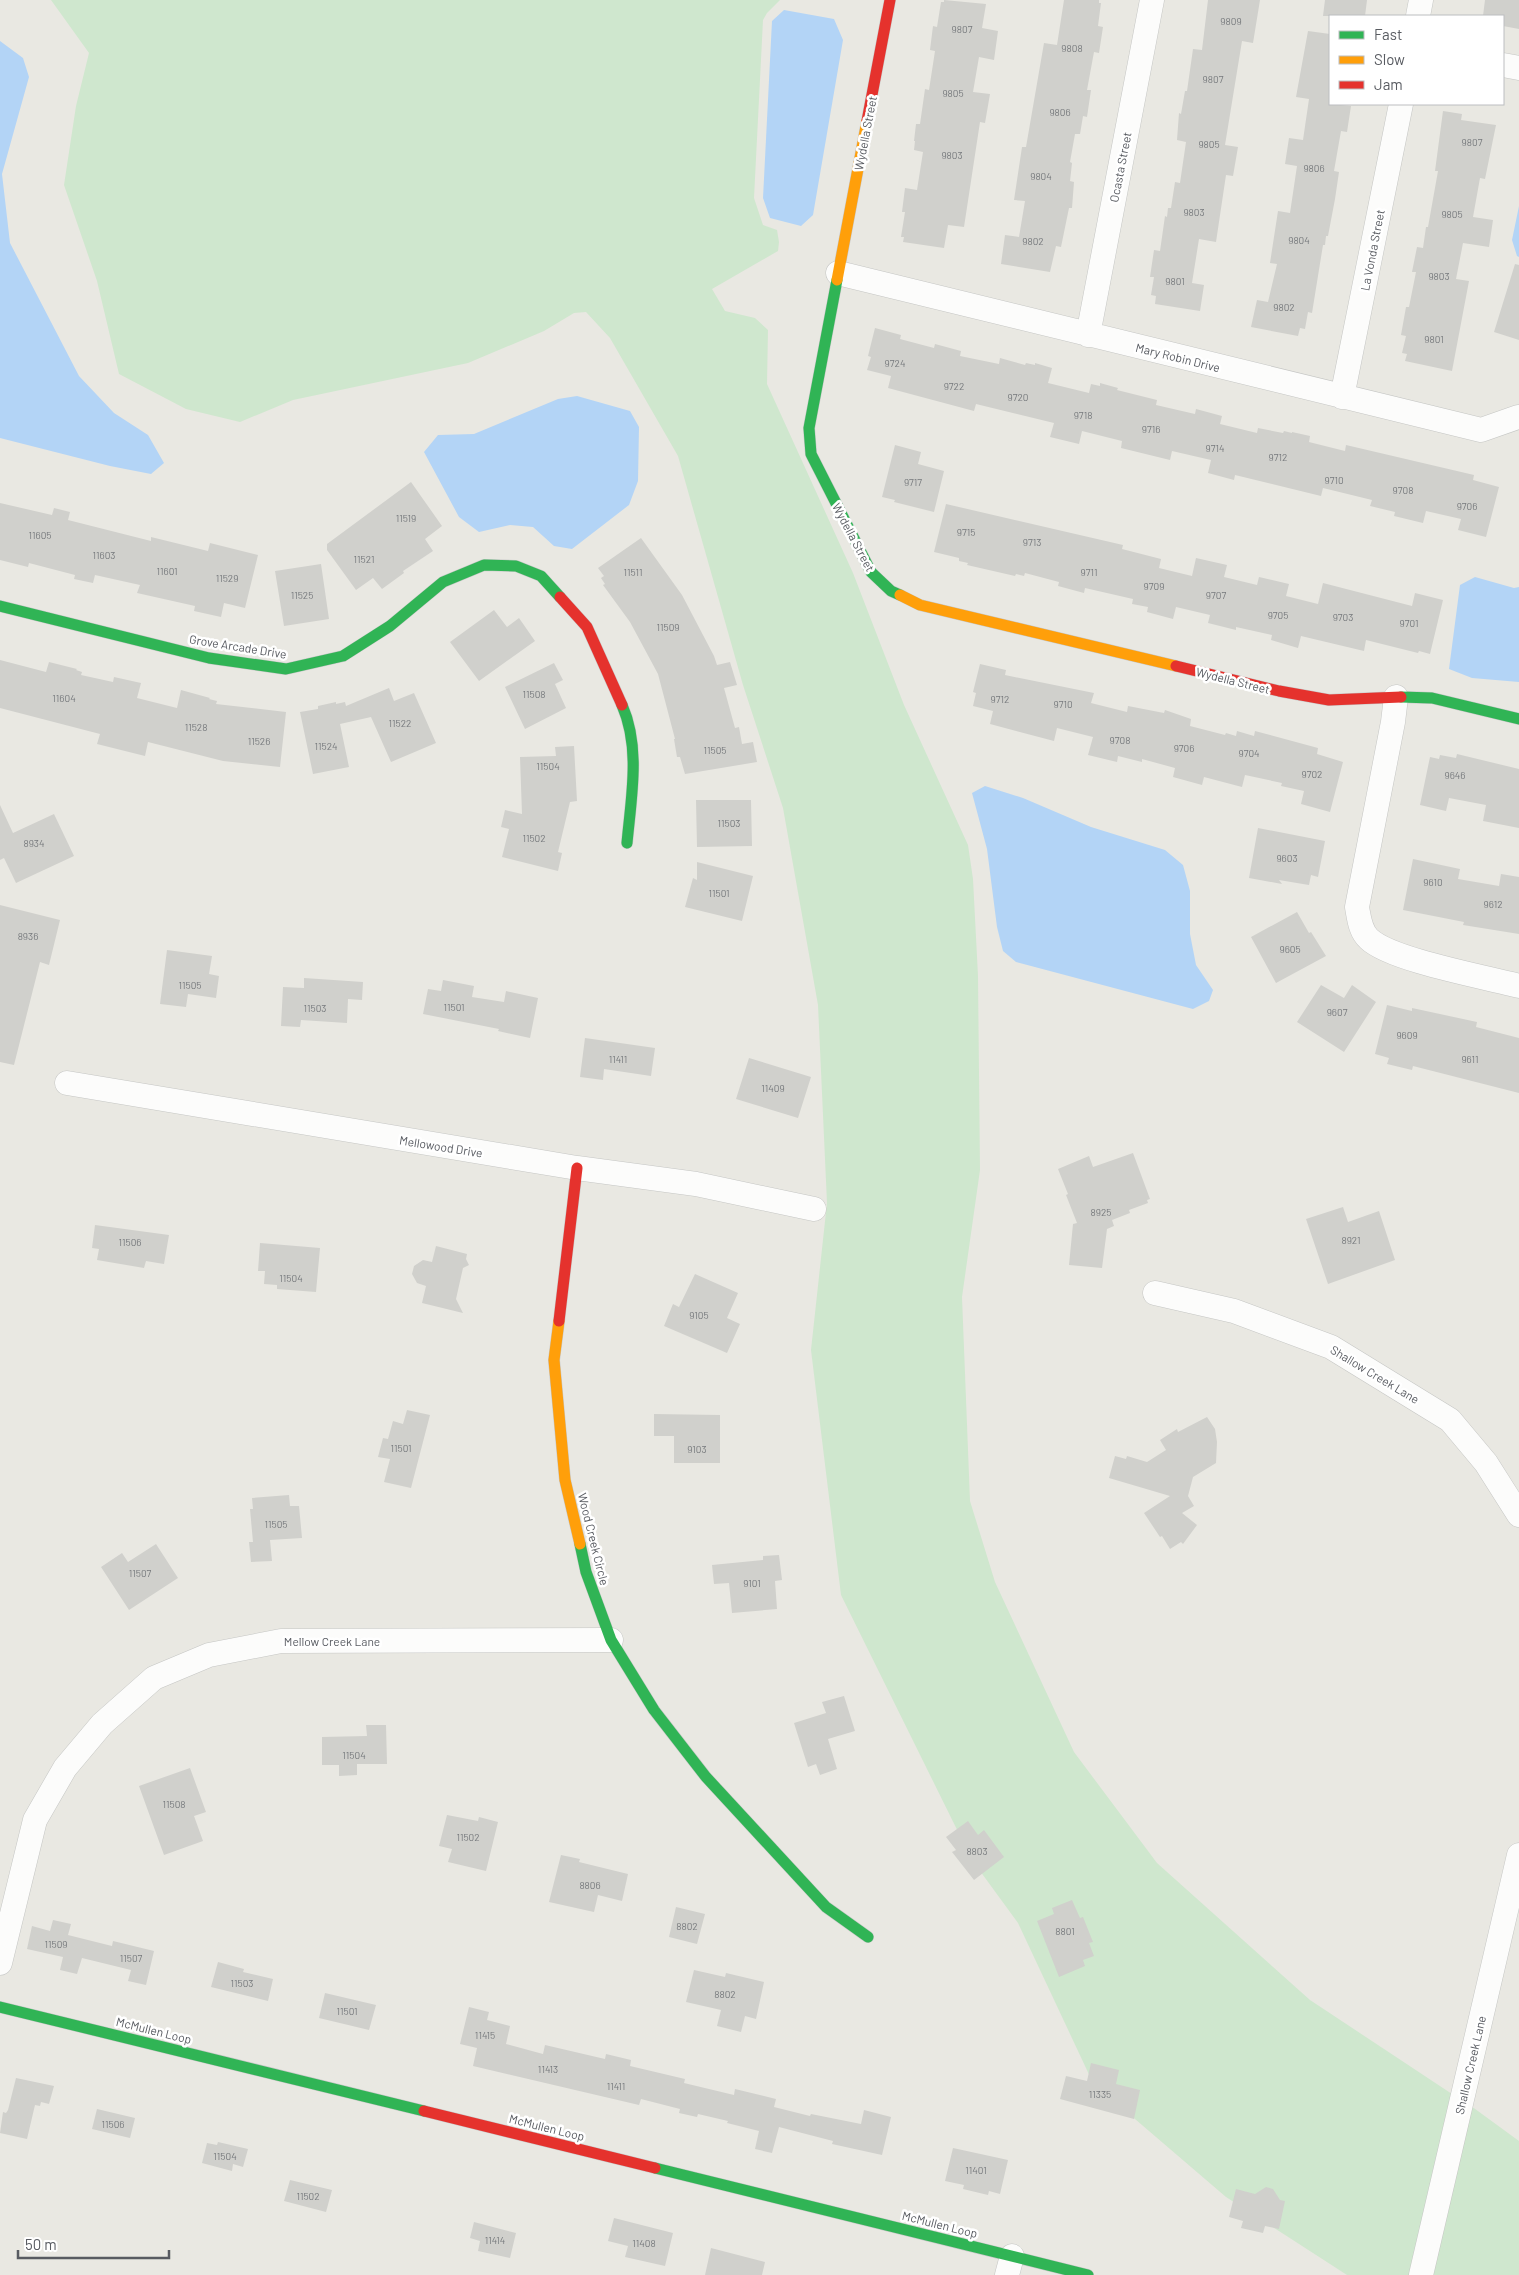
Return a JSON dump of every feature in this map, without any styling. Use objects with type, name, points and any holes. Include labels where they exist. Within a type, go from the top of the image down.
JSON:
[{"type":"street","name":"Wydella Street","points":[[890,0],[808,428],[811,454],[871,572],[891,591],[920,604],[1279,691],[1328,700],[1396,697],[1432,698],[1519,719]]},
{"type":"street","name":"Ocasta Street","points":[[1088,335],[1152,0]]},
{"type":"street","points":[[1418,15],[1421,0]]},
{"type":"street","points":[[1504,65],[1519,68]]},
{"type":"street","name":"La Vonda Street","points":[[1342,397],[1401,105]]},
{"type":"street","name":"Mary Robin Drive","points":[[838,273],[1481,430],[1518,417]]},
{"type":"street","name":"Grove Arcade Drive","points":[[0,606],[209,658],[286,669],[342,656],[390,626],[443,582],[484,565],[516,566],[541,576],[587,627],[626,714],[634,760],[627,844]]},
{"type":"street","points":[[1396,697],[1393,722],[1357,907],[1360,925],[1368,938],[1390,953],[1519,986]]},
{"type":"street","name":"Mellowood Drive","points":[[68,1083],[577,1168],[696,1184],[814,1209]]},
{"type":"street","name":"Wood Creek Circle","points":[[577,1168],[554,1360],[565,1480],[586,1572],[611,1640],[654,1710],[706,1777],[826,1907],[868,1938]]},
{"type":"street","name":"Shallow Creek Lane","points":[[1155,1293],[1234,1311],[1331,1346],[1450,1420],[1486,1463],[1519,1515]]},
{"type":"street","name":"Mellow Creek Lane","points":[[0,1963],[35,1820],[71,1761],[102,1724],[154,1678],[209,1655],[281,1641],[611,1640]]},
{"type":"street","name":"Shallow Creek Lane","points":[[1421,2275],[1519,1855]]},
{"type":"street","name":"McMullen Loop","points":[[0,2006],[1010,2265],[1088,2275]]},
{"type":"green space","points":[[51,0],[780,0],[763,20],[754,198],[763,225],[777,230],[778,251],[712,289],[725,311],[755,318],[768,330],[767,384],[853,573],[904,705],[968,845],[973,879],[978,976],[980,1170],[962,1297],[970,1501],[995,1582],[1074,1752],[1157,1863],[1310,2000],[1452,2094],[1411,2275],[1347,2275],[1226,2197],[1093,2083],[1018,1923],[972,1860],[841,1595],[811,1350],[827,1203],[818,1005],[783,808],[743,685],[678,456],[610,338],[586,312],[574,313],[544,331],[468,363],[293,400],[240,422],[186,409],[119,374],[97,281],[64,185],[76,106],[89,53]]},
{"type":"green space","points":[[1471,2106],[1519,2141],[1519,2275],[1432,2275]]},
{"type":"water","points":[[784,10],[834,19],[843,40],[813,215],[801,226],[770,218],[763,198],[772,21]]},
{"type":"water","points":[[0,41],[23,58],[29,77],[2,174],[10,243],[79,376],[114,413],[148,435],[164,463],[151,474],[110,466],[0,438]]},
{"type":"water","points":[[1519,206],[1519,257],[1512,240]]},
{"type":"water","points":[[577,396],[630,411],[639,427],[638,481],[629,505],[572,549],[554,546],[533,527],[510,525],[479,532],[459,517],[424,452],[438,435],[474,434],[558,399]]},
{"type":"water","points":[[1475,577],[1514,588],[1519,587],[1519,682],[1472,678],[1449,669],[1460,585]]},
{"type":"water","points":[[985,786],[1023,798],[1091,827],[1165,850],[1183,865],[1190,891],[1190,934],[1196,965],[1213,990],[1209,1001],[1193,1009],[1016,962],[1003,951],[997,927],[987,849],[972,793]]},
{"type":"building","points":[[944,0],[986,4],[982,28],[998,31],[994,60],[979,57],[973,92],[990,94],[985,123],[980,122],[964,227],[948,225],[944,248],[903,242],[904,237],[901,237],[905,212],[902,212],[905,188],[917,190],[923,152],[914,150],[916,124],[920,124],[925,89],[929,90],[935,51],[930,50],[933,26],[937,27],[941,2],[944,2]]},
{"type":"building","points":[[1064,0],[1099,0],[1099,3],[1101,3],[1098,26],[1103,27],[1099,53],[1094,52],[1087,90],[1091,90],[1087,117],[1083,116],[1080,134],[1075,134],[1070,162],[1072,163],[1070,181],[1074,182],[1072,208],[1069,208],[1061,247],[1056,246],[1050,272],[1001,264],[1005,235],[1019,237],[1025,201],[1014,200],[1022,147],[1026,147],[1044,43],[1057,45]]},
{"type":"building","points":[[1208,0],[1260,0],[1253,43],[1242,41],[1225,145],[1238,147],[1233,176],[1226,175],[1216,242],[1199,239],[1192,283],[1204,285],[1200,311],[1155,304],[1156,296],[1151,295],[1154,277],[1150,277],[1154,250],[1160,251],[1165,216],[1167,217],[1168,208],[1171,208],[1175,182],[1180,183],[1186,142],[1177,140],[1179,113],[1181,114],[1185,91],[1187,91],[1193,49],[1202,50]]},
{"type":"building","points":[[1325,0],[1367,0],[1365,15],[1323,16]]},
{"type":"building","points":[[1485,0],[1519,0],[1519,29],[1504,26],[1504,15],[1483,15]]},
{"type":"building","points":[[1308,31],[1329,34],[1329,105],[1351,106],[1347,132],[1341,131],[1334,171],[1339,172],[1335,199],[1328,236],[1326,236],[1325,245],[1323,245],[1312,313],[1308,312],[1305,329],[1300,328],[1298,336],[1251,327],[1257,300],[1268,302],[1277,264],[1270,263],[1278,211],[1290,213],[1297,166],[1285,164],[1289,138],[1303,140],[1309,99],[1296,97]]},
{"type":"building","points":[[1443,111],[1462,114],[1461,120],[1496,125],[1485,179],[1480,178],[1473,217],[1493,220],[1489,247],[1463,243],[1456,279],[1469,281],[1452,371],[1405,361],[1407,354],[1402,353],[1406,336],[1401,335],[1406,307],[1409,307],[1416,272],[1412,272],[1417,247],[1423,248],[1426,227],[1428,227],[1438,171],[1435,171]]},
{"type":"building","points":[[1515,264],[1519,265],[1519,340],[1494,332]]},
{"type":"building","points":[[875,328],[901,335],[900,339],[934,348],[935,344],[961,351],[960,356],[999,364],[1000,358],[1025,365],[1026,363],[1035,365],[1035,363],[1052,368],[1048,383],[1089,393],[1091,384],[1100,386],[1100,383],[1118,388],[1117,390],[1157,400],[1156,405],[1195,414],[1196,409],[1222,416],[1220,424],[1257,433],[1258,428],[1283,433],[1284,431],[1292,432],[1310,436],[1309,442],[1345,451],[1346,445],[1474,475],[1473,480],[1499,487],[1486,537],[1458,530],[1461,519],[1426,511],[1423,523],[1394,516],[1395,512],[1370,506],[1372,500],[1323,488],[1321,496],[1235,475],[1234,480],[1208,473],[1211,460],[1172,451],[1170,460],[1121,448],[1122,441],[1082,431],[1079,444],[1050,437],[1054,423],[976,404],[974,411],[888,388],[891,376],[867,370],[871,357],[868,356]]},
{"type":"building","points":[[895,445],[921,452],[918,464],[944,471],[934,512],[882,497]]},
{"type":"building","points":[[411,482],[442,526],[425,539],[433,551],[403,571],[404,573],[382,589],[373,578],[356,590],[327,550],[327,544]]},
{"type":"building","points":[[0,503],[52,515],[54,508],[70,512],[68,520],[151,541],[151,537],[208,551],[210,543],[258,555],[245,608],[224,603],[221,617],[194,611],[195,606],[137,593],[140,585],[95,575],[93,583],[74,579],[75,575],[29,563],[28,567],[0,560]]},
{"type":"building","points":[[946,504],[1123,545],[1122,549],[1161,559],[1159,568],[1192,576],[1196,558],[1227,565],[1224,577],[1257,585],[1259,577],[1289,584],[1286,596],[1318,604],[1323,583],[1412,606],[1415,593],[1443,600],[1430,654],[1419,651],[1418,653],[1366,640],[1364,651],[1301,636],[1298,648],[1271,640],[1272,635],[1236,627],[1236,630],[1208,623],[1210,615],[1176,607],[1173,619],[1147,612],[1148,607],[1132,604],[1133,599],[1085,588],[1084,593],[1058,586],[1059,582],[1025,573],[1024,576],[1016,574],[1015,576],[967,565],[968,563],[959,561],[959,558],[934,552]]},
{"type":"building","points":[[641,538],[682,595],[717,665],[730,662],[737,685],[724,688],[735,728],[739,727],[742,744],[753,742],[757,762],[685,774],[680,757],[677,757],[675,739],[658,674],[630,622],[603,585],[605,584],[601,578],[604,576],[598,568]]},
{"type":"building","points":[[321,564],[329,619],[284,626],[275,571]]},
{"type":"building","points":[[494,610],[507,627],[519,618],[535,641],[479,681],[450,642]]},
{"type":"building","points":[[0,660],[46,672],[49,662],[77,669],[82,672],[81,675],[113,682],[114,677],[141,683],[137,698],[177,708],[181,690],[210,698],[217,701],[216,704],[286,712],[280,767],[223,761],[148,742],[145,756],[97,744],[100,734],[0,708]]},
{"type":"building","points":[[554,663],[563,680],[555,684],[566,708],[525,729],[505,687]]},
{"type":"building","points":[[980,664],[1006,670],[1005,675],[1094,693],[1091,703],[1127,712],[1128,706],[1164,713],[1165,710],[1191,719],[1190,726],[1225,735],[1226,733],[1236,736],[1237,731],[1254,736],[1255,731],[1318,748],[1317,754],[1343,762],[1330,812],[1301,804],[1304,791],[1281,786],[1282,783],[1245,775],[1242,787],[1204,777],[1202,785],[1173,777],[1175,768],[1142,759],[1142,762],[1118,756],[1117,762],[1088,755],[1093,737],[1057,728],[1054,741],[990,724],[993,711],[973,706],[976,693],[973,692]]},
{"type":"building","points":[[389,688],[394,701],[414,693],[436,743],[391,762],[371,717],[340,724],[349,767],[313,774],[300,712],[318,709],[318,706],[336,702],[336,704],[345,702],[346,706]]},
{"type":"building","points":[[574,746],[577,801],[570,802],[558,852],[562,853],[558,871],[502,857],[509,829],[501,827],[505,810],[522,814],[520,757],[556,756],[555,747]]},
{"type":"building","points":[[1457,754],[1519,769],[1519,828],[1483,821],[1486,805],[1449,798],[1446,811],[1420,805],[1430,757],[1439,759],[1440,755],[1456,758]]},
{"type":"building","points":[[696,800],[751,800],[752,846],[697,847]]},
{"type":"building","points":[[0,805],[13,833],[54,814],[74,856],[16,883],[4,858],[0,860]]},
{"type":"building","points":[[1258,828],[1325,841],[1318,877],[1311,875],[1309,885],[1279,880],[1282,884],[1249,878]]},
{"type":"building","points":[[1413,859],[1460,869],[1458,879],[1499,886],[1501,874],[1519,877],[1519,934],[1463,925],[1464,922],[1403,910]]},
{"type":"building","points":[[697,862],[753,876],[742,921],[685,907],[693,878],[697,880]]},
{"type":"building","points":[[0,905],[60,920],[49,965],[40,962],[14,1065],[0,1062]]},
{"type":"building","points":[[1297,912],[1309,933],[1311,932],[1326,956],[1276,983],[1251,937]]},
{"type":"building","points":[[167,950],[212,956],[209,974],[219,976],[216,998],[188,994],[186,1007],[160,1004]]},
{"type":"building","points":[[304,978],[363,982],[362,1000],[348,999],[347,1023],[301,1020],[300,1027],[281,1026],[283,987],[304,988]]},
{"type":"building","points":[[443,980],[474,986],[472,997],[504,1002],[506,991],[538,998],[530,1038],[498,1031],[499,1029],[423,1014],[428,989],[441,991]]},
{"type":"building","points":[[1321,985],[1344,998],[1352,985],[1376,1002],[1344,1052],[1297,1022]]},
{"type":"building","points":[[1387,1005],[1412,1011],[1412,1008],[1477,1022],[1476,1027],[1519,1038],[1519,1093],[1413,1066],[1412,1070],[1387,1064],[1389,1058],[1375,1054]]},
{"type":"building","points":[[585,1038],[655,1048],[651,1076],[604,1069],[603,1080],[580,1077]]},
{"type":"building","points":[[749,1058],[811,1077],[798,1118],[736,1099]]},
{"type":"building","points":[[1133,1153],[1150,1199],[1147,1200],[1148,1203],[1129,1210],[1130,1213],[1112,1220],[1114,1226],[1107,1229],[1102,1268],[1069,1265],[1073,1224],[1077,1223],[1058,1169],[1089,1156],[1093,1167]]},
{"type":"building","points":[[1343,1207],[1348,1222],[1379,1211],[1395,1260],[1328,1284],[1306,1219]]},
{"type":"building","points":[[95,1225],[169,1235],[164,1264],[146,1261],[144,1268],[97,1260],[99,1249],[92,1248]]},
{"type":"building","points":[[260,1243],[320,1248],[316,1292],[277,1289],[277,1285],[264,1284],[265,1271],[258,1271]]},
{"type":"building","points":[[436,1246],[467,1254],[466,1259],[469,1265],[463,1268],[456,1299],[463,1313],[422,1303],[426,1286],[417,1283],[412,1274],[414,1266],[423,1260],[432,1262]]},
{"type":"building","points":[[695,1274],[738,1293],[727,1318],[740,1324],[727,1353],[664,1326],[673,1304],[679,1307]]},
{"type":"building","points":[[407,1410],[430,1415],[411,1488],[384,1482],[390,1459],[378,1457],[383,1438],[388,1439],[393,1421],[403,1424]]},
{"type":"building","points":[[654,1414],[720,1415],[720,1463],[674,1463],[674,1436],[654,1436]]},
{"type":"building","points":[[1207,1417],[1215,1429],[1217,1442],[1216,1463],[1193,1477],[1188,1496],[1194,1506],[1182,1513],[1197,1525],[1183,1544],[1181,1542],[1170,1549],[1144,1513],[1170,1496],[1109,1478],[1115,1456],[1126,1459],[1127,1456],[1147,1462],[1166,1450],[1160,1440],[1177,1429],[1178,1432]]},
{"type":"building","points":[[289,1495],[290,1506],[299,1506],[302,1538],[270,1540],[272,1561],[251,1562],[249,1542],[253,1542],[250,1509],[253,1509],[252,1498]]},
{"type":"building","points":[[156,1544],[178,1578],[129,1610],[101,1567],[122,1553],[128,1562]]},
{"type":"building","points":[[779,1555],[782,1580],[775,1581],[777,1609],[732,1613],[729,1583],[714,1584],[712,1565],[763,1560],[763,1556]]},
{"type":"building","points":[[844,1696],[855,1731],[828,1739],[837,1769],[820,1775],[816,1764],[808,1767],[794,1723],[826,1713],[822,1702]]},
{"type":"building","points":[[366,1725],[386,1725],[387,1764],[357,1764],[357,1775],[339,1776],[339,1765],[322,1765],[322,1737],[367,1736]]},
{"type":"building","points":[[190,1768],[206,1812],[194,1816],[203,1841],[164,1855],[139,1786]]},
{"type":"building","points":[[447,1815],[478,1821],[479,1817],[498,1822],[486,1871],[448,1862],[452,1849],[439,1846]]},
{"type":"building","points":[[968,1821],[978,1835],[984,1830],[1004,1857],[974,1880],[952,1852],[956,1850],[946,1837]]},
{"type":"building","points":[[561,1855],[580,1859],[579,1862],[628,1874],[622,1901],[598,1895],[594,1912],[549,1902]]},
{"type":"building","points":[[1072,1900],[1080,1918],[1083,1917],[1093,1942],[1089,1943],[1094,1956],[1083,1960],[1085,1966],[1059,1977],[1037,1921],[1054,1914],[1052,1908]]},
{"type":"building","points":[[676,1907],[705,1914],[697,1944],[669,1937]]},
{"type":"building","points":[[53,1920],[71,1924],[68,1935],[112,1946],[113,1941],[154,1951],[146,1985],[128,1981],[131,1970],[82,1958],[77,1974],[60,1970],[63,1957],[27,1949],[32,1926],[50,1931]]},
{"type":"building","points":[[218,1962],[244,1969],[243,1972],[273,1979],[268,2001],[211,1987]]},
{"type":"building","points":[[694,1970],[725,1977],[726,1973],[764,1982],[756,2019],[745,2016],[741,2032],[717,2026],[721,2010],[686,2002]]},
{"type":"building","points":[[325,1993],[376,2005],[369,2030],[319,2018]]},
{"type":"building","points":[[469,2007],[489,2012],[487,2020],[510,2026],[506,2044],[543,2054],[545,2045],[605,2059],[606,2054],[631,2060],[630,2066],[685,2079],[684,2083],[734,2095],[735,2089],[776,2099],[774,2107],[810,2116],[811,2114],[861,2124],[864,2110],[891,2117],[882,2155],[832,2144],[833,2141],[779,2127],[772,2153],[755,2149],[759,2131],[727,2123],[728,2121],[698,2114],[697,2117],[679,2113],[680,2109],[641,2099],[639,2105],[473,2066],[477,2048],[460,2044]]},
{"type":"building","points":[[1091,2063],[1119,2070],[1116,2084],[1140,2090],[1134,2119],[1060,2099],[1066,2076],[1087,2081]]},
{"type":"building","points":[[16,2078],[54,2086],[49,2104],[41,2102],[40,2106],[35,2105],[27,2139],[0,2133],[3,2112],[6,2113],[8,2110]]},
{"type":"building","points":[[97,2109],[135,2118],[130,2138],[92,2129]]},
{"type":"building","points":[[218,2142],[248,2149],[243,2167],[233,2164],[232,2171],[202,2163],[207,2143],[217,2145]]},
{"type":"building","points":[[953,2148],[1008,2160],[1000,2194],[989,2191],[988,2195],[963,2189],[964,2185],[945,2181]]},
{"type":"building","points":[[290,2180],[332,2190],[326,2212],[284,2201]]},
{"type":"building","points":[[1266,2187],[1273,2189],[1280,2200],[1285,2201],[1279,2229],[1265,2226],[1263,2233],[1241,2228],[1243,2221],[1229,2217],[1236,2189],[1255,2194]]},
{"type":"building","points":[[614,2218],[673,2233],[665,2266],[625,2257],[628,2246],[608,2241]]},
{"type":"building","points":[[474,2222],[516,2233],[510,2258],[478,2251],[480,2241],[470,2238]]},
{"type":"building","points":[[711,2248],[765,2262],[762,2275],[705,2275]]},
{"type":"traffic: fast","points":[[837,280],[809,428],[811,454],[871,572],[891,591],[900,595]]},
{"type":"traffic: fast","points":[[0,606],[209,658],[286,669],[343,656],[390,626],[443,582],[484,565],[516,566],[541,576],[560,597]]},
{"type":"traffic: fast","points":[[1401,697],[1432,698],[1519,719]]},
{"type":"traffic: fast","points":[[622,705],[628,721],[633,756],[627,843]]},
{"type":"traffic: fast","points":[[580,1544],[586,1572],[611,1640],[654,1710],[706,1777],[826,1907],[868,1937]]},
{"type":"traffic: fast","points":[[0,2007],[424,2111]]},
{"type":"traffic: fast","points":[[655,2168],[1088,2275]]},
{"type":"traffic: slow","points":[[837,280],[867,121]]},
{"type":"traffic: slow","points":[[900,595],[920,605],[1176,666]]},
{"type":"traffic: slow","points":[[559,1321],[554,1360],[565,1480],[580,1544]]},
{"type":"traffic: jam","points":[[867,121],[890,0]]},
{"type":"traffic: jam","points":[[560,597],[587,627],[622,705]]},
{"type":"traffic: jam","points":[[1176,666],[1279,691],[1329,700],[1401,697]]},
{"type":"traffic: jam","points":[[559,1321],[577,1168]]},
{"type":"traffic: jam","points":[[424,2111],[655,2168]]}]
